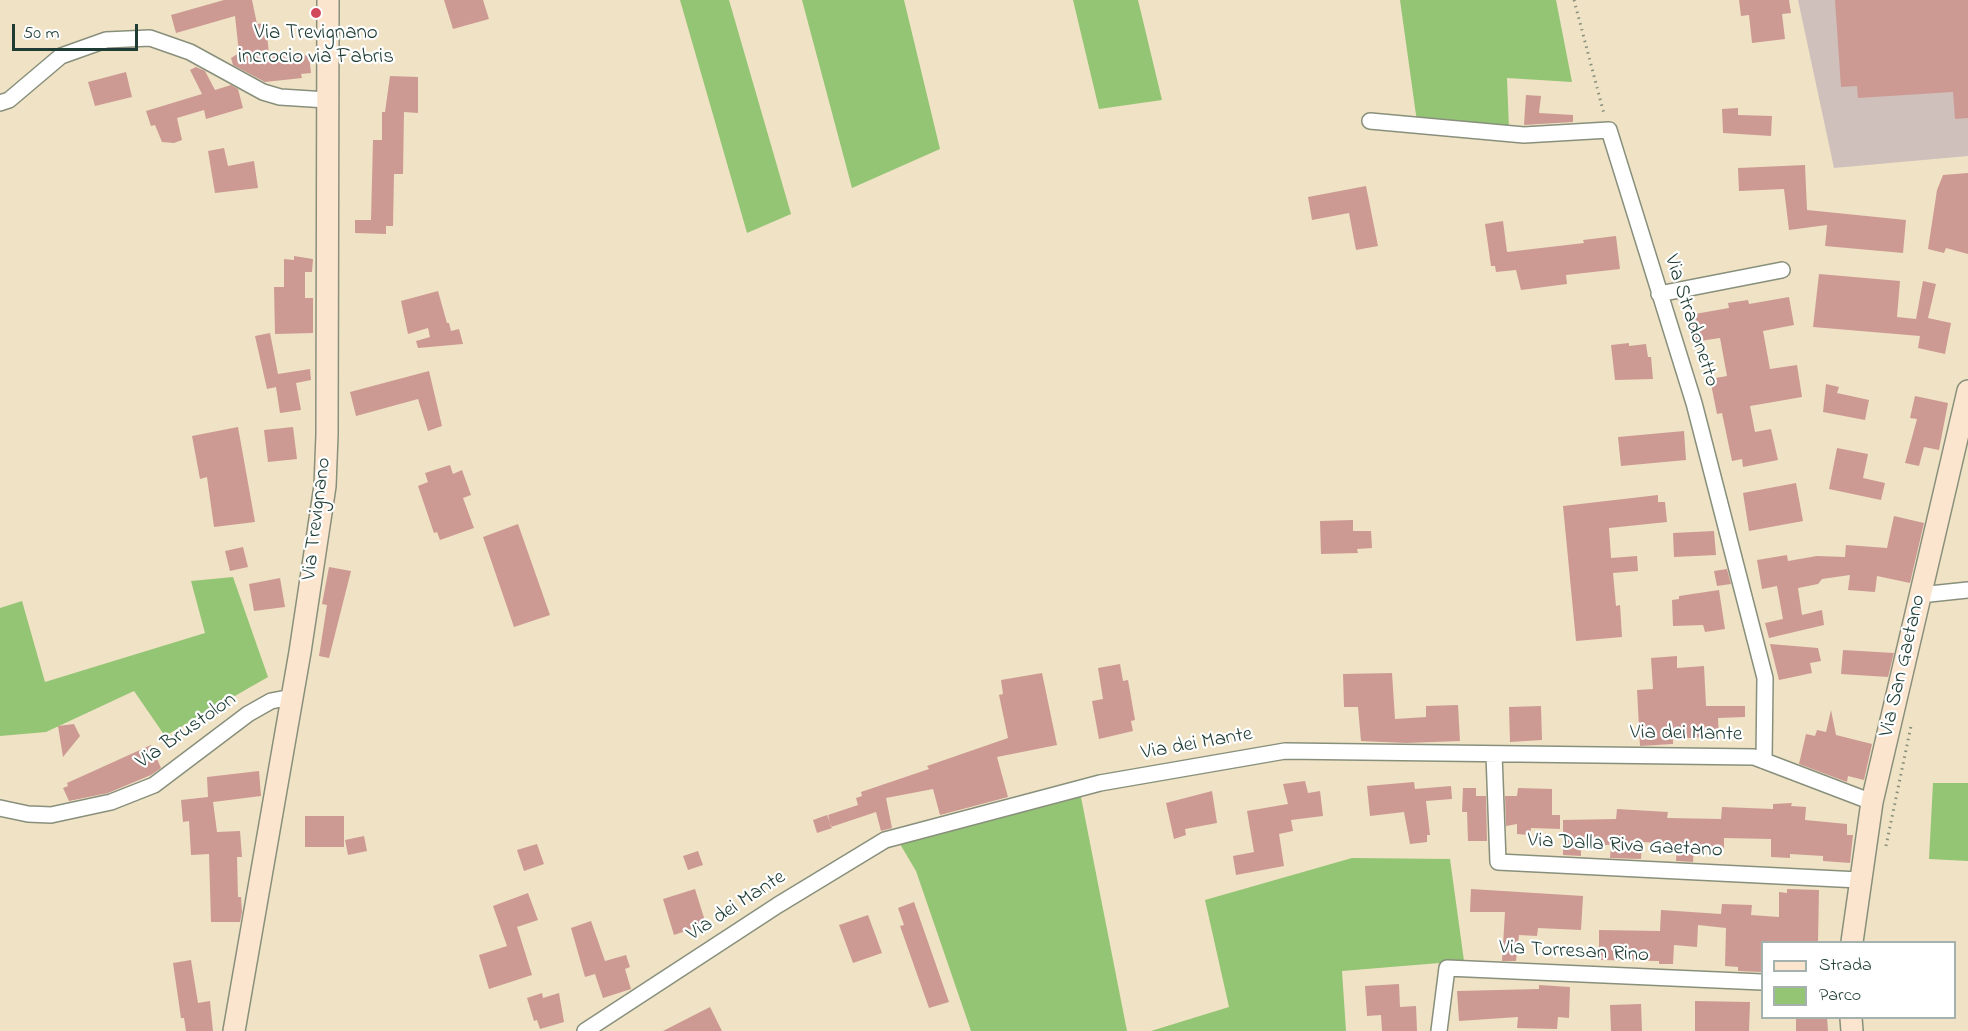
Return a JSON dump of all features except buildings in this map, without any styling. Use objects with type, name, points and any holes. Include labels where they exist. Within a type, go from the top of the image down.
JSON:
[{"type":"main road","name":"Via Trevignano","points":[[234,1031],[292,697],[325,486],[328,0]]},
{"type":"main road","name":"Via San Gaetano","points":[[1852,941],[1859,880],[1872,802],[1968,391]]},
{"type":"street","points":[[0,103],[9,100],[61,56],[106,40],[150,38],[190,52],[263,92],[280,97],[327,100]]},
{"type":"street","points":[[1370,121],[1524,135],[1609,130]]},
{"type":"street","name":"Via Stradonetto","points":[[1609,130],[1694,402],[1765,678],[1764,760]]},
{"type":"street","points":[[1659,294],[1782,270]]},
{"type":"street","points":[[1920,595],[1968,590]]},
{"type":"street","name":"Via Brustolon","points":[[0,808],[27,814],[51,815],[111,802],[154,785],[248,714],[271,701],[292,697]]},
{"type":"street","name":"Via dei Mante","points":[[585,1031],[778,905],[885,840],[1100,783],[1285,751],[1754,757],[1872,802]]},
{"type":"street","name":"Via Dalla Riva Gaetano","points":[[1494,754],[1498,862],[1859,880]]},
{"type":"street","name":"Via Torresan Rino","points":[[1439,1031],[1447,968],[1761,982]]},
{"type":"path","points":[[1574,0],[1609,130]]},
{"type":"shaded area","points":[[1798,0],[1968,0],[1968,156],[1834,168]]},
{"type":"green space","points":[[680,0],[729,0],[791,214],[747,233]]},
{"type":"green space","points":[[802,0],[904,0],[940,149],[852,188]]},
{"type":"green space","points":[[1073,0],[1138,0],[1162,100],[1099,109]]},
{"type":"green space","points":[[1400,0],[1556,0],[1572,82],[1507,78],[1509,129],[1417,122]]},
{"type":"green space","points":[[233,577],[268,677],[165,736],[134,691],[46,732],[0,736],[0,608],[22,601],[45,682],[205,633],[191,581]]},
{"type":"green space","points":[[1933,783],[1968,783],[1968,861],[1929,859]]},
{"type":"green space","points":[[1079,787],[1127,1031],[971,1031],[916,871],[897,839]]},
{"type":"green space","points":[[1352,858],[1450,859],[1464,961],[1342,971],[1346,1031],[1151,1031],[1229,1007],[1205,900]]},
{"type":"place","name":"Via Trevignano incrocio via Fabris","points":[[316,13]]}]
